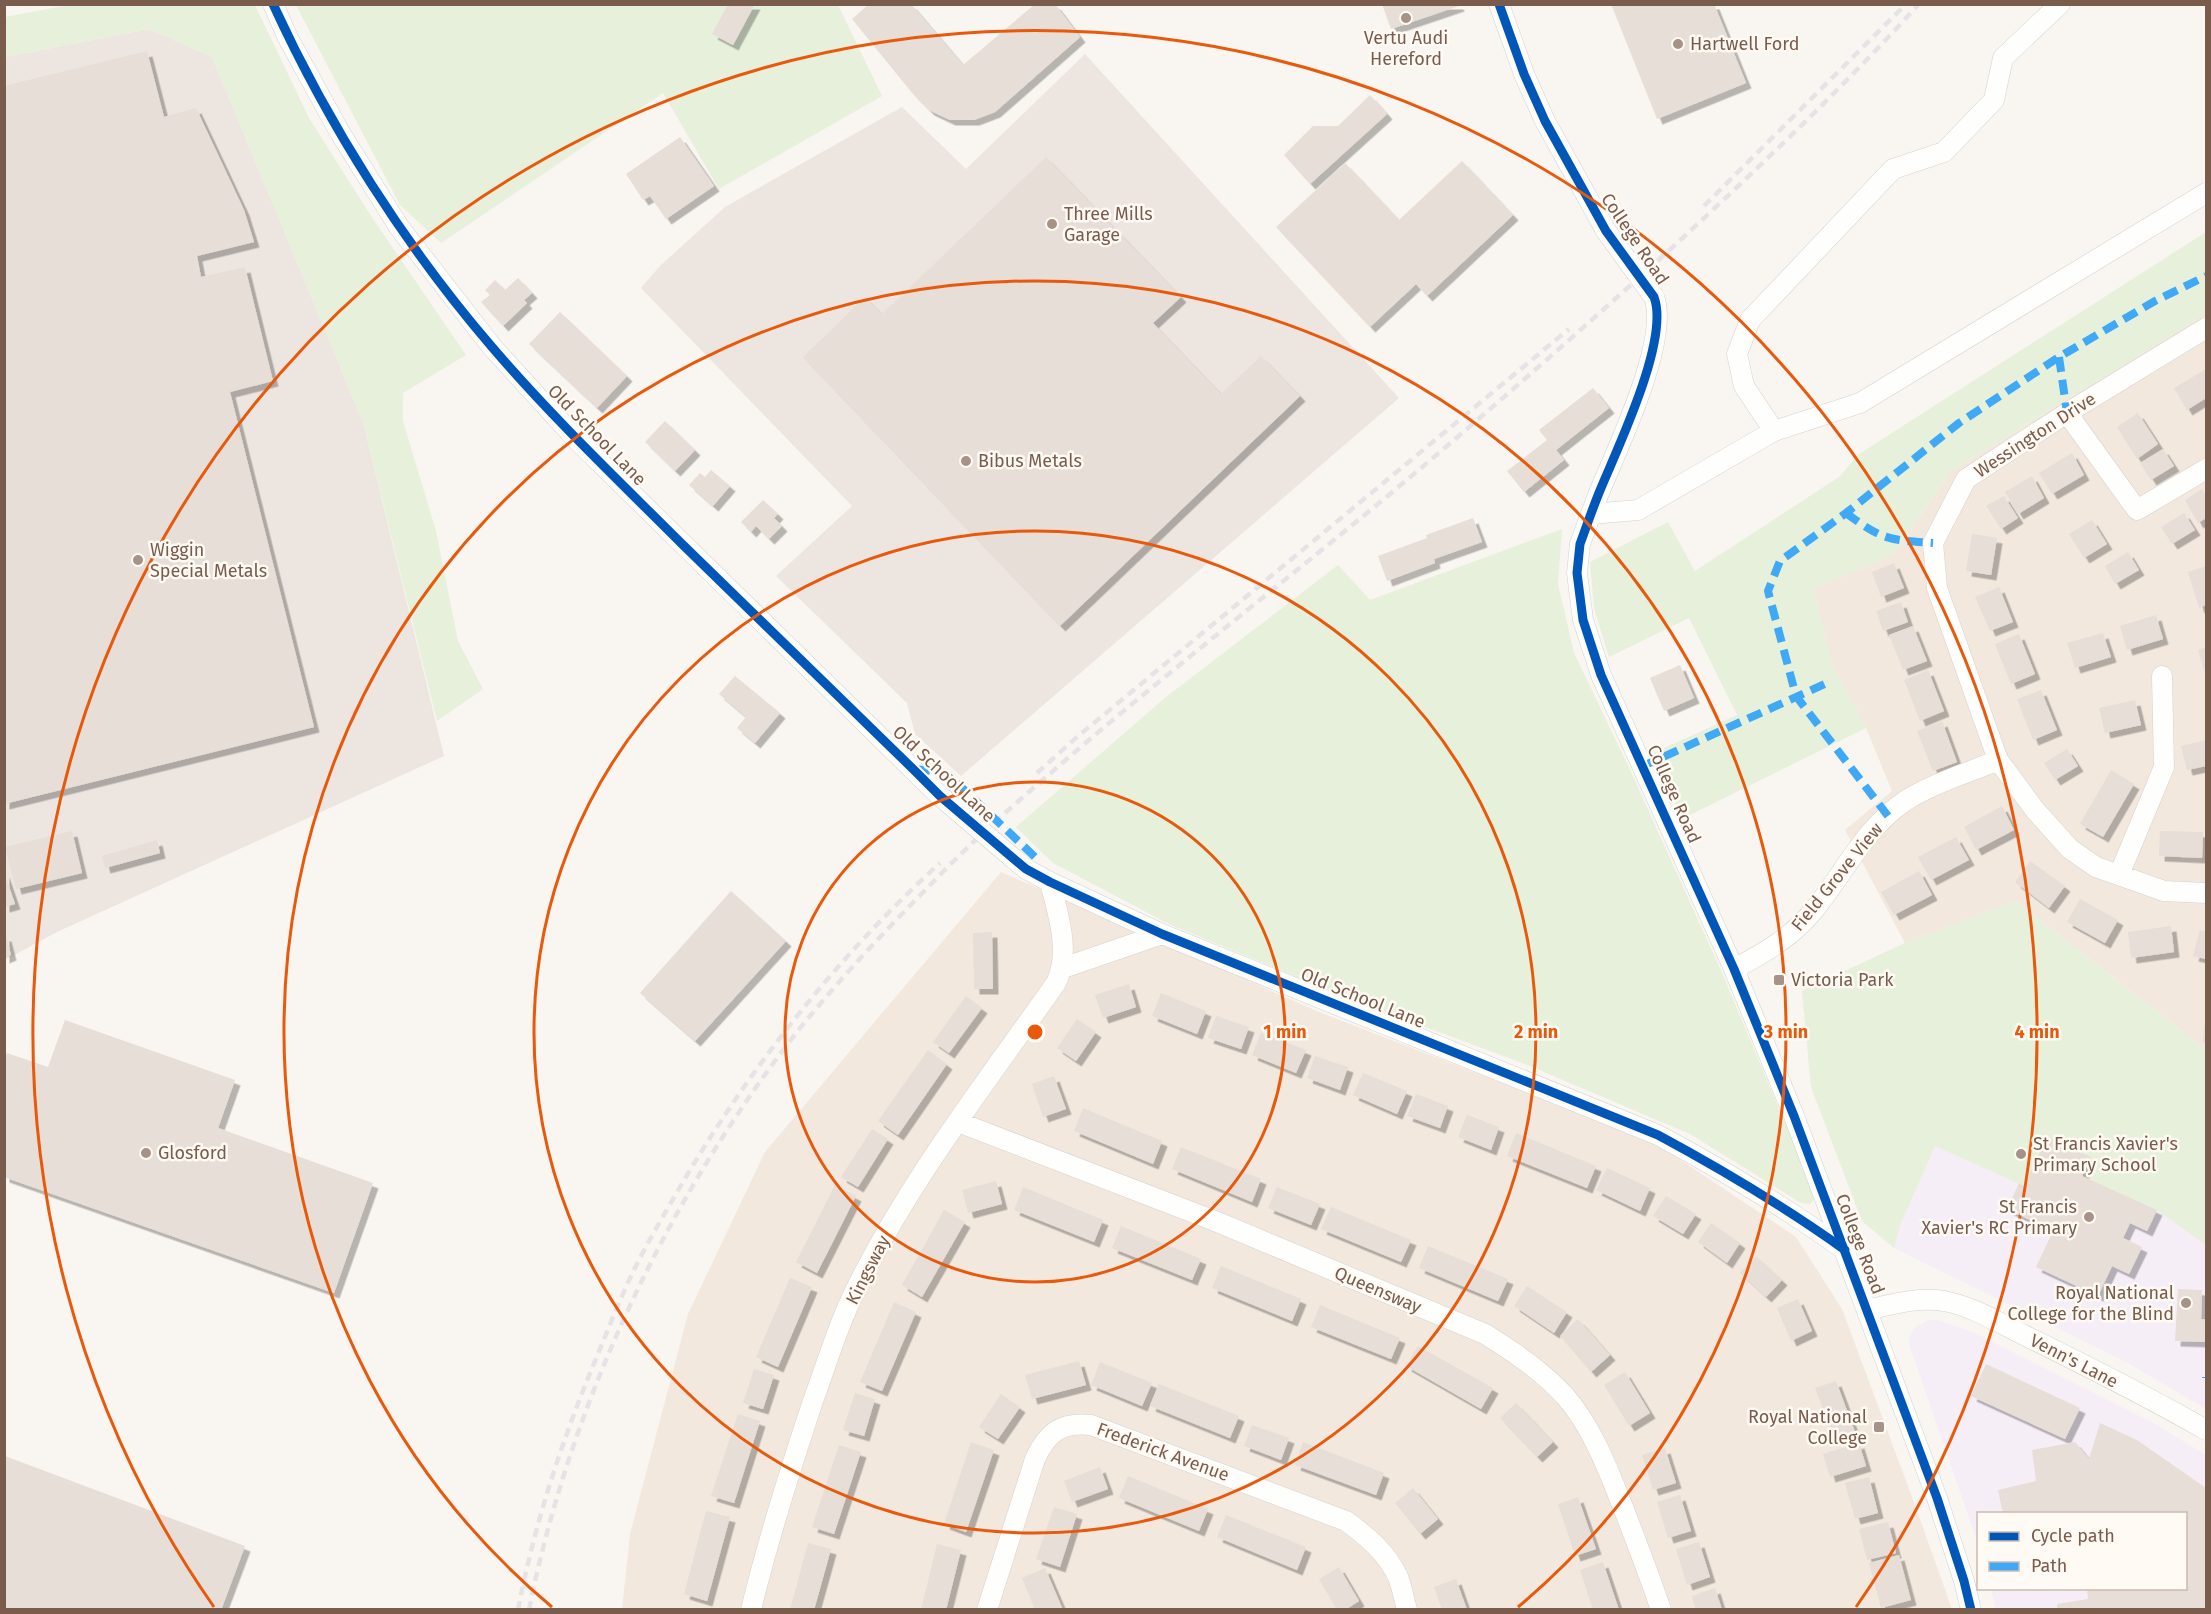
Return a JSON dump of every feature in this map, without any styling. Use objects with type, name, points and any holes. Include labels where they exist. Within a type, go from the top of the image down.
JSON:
[{"type":"street","name":"Old School Lane","points":[[273,4],[288,38],[351,150],[399,227],[492,347],[579,442],[940,796],[1026,869],[1162,934],[1658,1135],[1704,1159],[1777,1203],[1845,1250]]},
{"type":"street","name":"College Road","points":[[1499,4],[1524,74],[1545,121],[1606,231],[1654,297],[1658,306],[1658,317],[1645,375],[1580,544],[1577,573],[1583,620],[1601,675],[1734,969],[1794,1116],[1937,1498],[1971,1610]]},
{"type":"street","points":[[1774,430],[1744,386],[1737,354],[1750,320],[1893,170],[1944,152],[1994,100],[2003,58],[2060,4]]},
{"type":"street","points":[[1591,514],[1638,510],[1774,430],[1860,402],[2206,192]]},
{"type":"street","name":"Wessington Drive","points":[[1998,760],[1937,588],[1933,543],[1966,479],[2067,413],[2206,328]]},
{"type":"street","points":[[2067,413],[2137,510],[2206,469]]},
{"type":"street","points":[[2119,875],[2164,767],[2162,676]]},
{"type":"street","points":[[1998,760],[2035,810],[2070,849],[2096,867],[2164,891],[2206,893]]},
{"type":"street","name":"Field Grove View","points":[[1734,969],[1775,947],[1795,931],[1814,910],[1864,840],[1905,801],[1927,789],[1998,760]]},
{"type":"street","points":[[1050,882],[1059,918],[1063,968],[1162,934]]},
{"type":"street","name":"Kingsway","points":[[751,1610],[780,1498],[826,1363],[852,1297],[881,1242],[958,1122],[1056,983],[1063,968]]},
{"type":"street","name":"Queensway","points":[[958,1122],[1215,1221],[1485,1334],[1515,1353],[1543,1374],[1566,1397],[1586,1425],[1614,1483],[1661,1610]]},
{"type":"street","name":"Venn's Lane","points":[[1867,1310],[1904,1301],[1926,1299],[1946,1301],[1969,1309],[2206,1430]]},
{"type":"street","name":"Frederick Avenue","points":[[987,1610],[1035,1459],[1043,1442],[1059,1429],[1075,1423],[1090,1425],[1346,1521],[1369,1537],[1398,1577],[1407,1610]]},
{"type":"shaded area","name":"Wiggin Special Metals","points":[[149,29],[212,57],[363,422],[444,756],[57,932],[5,960],[5,57]]},
{"type":"shaded area","points":[[1085,54],[1399,398],[961,776],[915,734],[907,703],[776,576],[852,506],[641,288],[660,266],[725,207],[902,107],[966,169]]},
{"type":"shaded area","points":[[2206,314],[2206,1050],[2016,901],[1905,943],[1845,830],[1892,791],[1866,728],[1832,664],[1813,588],[1893,555],[1951,471]]},
{"type":"shaded area","points":[[1001,872],[1319,1012],[1652,1141],[1796,1237],[1842,1309],[1952,1609],[622,1610],[630,1534],[688,1314],[765,1152]]},
{"type":"shaded area","name":"St Francis Xavier's Primary School","points":[[2016,901],[2206,1050],[2206,1409],[2126,1362],[1894,1248],[1862,1221],[1811,1087],[1802,991],[1905,943]]},
{"type":"shaded area","points":[[1928,1320],[1938,1320],[1975,1333],[2157,1425],[2206,1455],[2206,1609],[1996,1609],[1991,1590],[2187,1590],[2187,1512],[1977,1512],[1977,1541],[1909,1344],[1910,1335],[1915,1327]]},
{"type":"green space","points":[[68,5],[255,5],[309,118],[371,216],[466,355],[403,393],[403,421],[436,531],[458,641],[483,689],[437,721],[363,422],[212,57],[149,29],[5,57],[5,17]]},
{"type":"green space","points":[[296,5],[838,5],[882,96],[719,189],[663,93],[441,243],[400,205]]},
{"type":"green space","points":[[2206,232],[2206,314],[1951,471],[1893,555],[1813,588],[1832,664],[1866,728],[1682,819],[1653,753],[1737,715],[1689,618],[1609,657],[1594,608],[1590,562],[1668,522],[1695,571],[1839,477],[1859,454]]},
{"type":"green space","points":[[1562,529],[1558,584],[1574,653],[1723,975],[1816,1197],[1810,1204],[1801,1203],[1690,1134],[1525,1064],[1358,1002],[1171,925],[1053,863],[1016,827],[1166,697],[1338,565],[1370,600]]},
{"type":"green space","name":"St Francis Xavier's Primary School","points":[[2016,901],[2206,1050],[2206,1245],[2157,1210],[2082,1176],[2091,1157],[2047,1137],[2024,1186],[1935,1146],[1900,1225],[1894,1248],[1862,1221],[1811,1087],[1802,991],[1905,943]]},
{"type":"building","points":[[728,4],[755,4],[733,45],[712,34]]},
{"type":"building","points":[[869,4],[911,4],[963,65],[1035,4],[1055,4],[1080,37],[995,112],[974,120],[950,120],[929,110],[913,94],[852,19]]},
{"type":"building","name":"Vertu Audi Hereford","points":[[1382,4],[1458,4],[1459,6],[1391,29]]},
{"type":"building","name":"Hartwell Ford","points":[[1611,4],[1714,4],[1746,83],[1657,119]]},
{"type":"building","name":"Wiggin Special Metals","points":[[147,51],[164,117],[196,108],[244,210],[254,242],[197,256],[201,277],[245,267],[273,381],[230,392],[314,727],[4,804],[4,86]]},
{"type":"building","points":[[1370,95],[1387,114],[1310,184],[1284,155],[1313,126],[1338,126]]},
{"type":"building","points":[[680,137],[714,186],[666,219],[650,196],[643,200],[626,174]]},
{"type":"building","points":[[1046,157],[1181,297],[1153,323],[1221,394],[1261,356],[1300,396],[1060,626],[803,357],[865,297],[882,314]]},
{"type":"building","points":[[1462,161],[1513,215],[1427,296],[1416,284],[1370,327],[1276,227],[1345,163],[1399,220]]},
{"type":"building","points":[[518,278],[532,293],[524,300],[527,303],[503,326],[481,302],[490,295],[485,290],[495,280],[505,290]]},
{"type":"building","points":[[560,312],[627,376],[597,408],[529,344]]},
{"type":"building","points":[[2206,369],[2206,398],[2187,410],[2174,388]]},
{"type":"building","points":[[1593,388],[1609,408],[1556,450],[1564,460],[1524,492],[1507,471],[1547,440],[1539,430]]},
{"type":"building","points":[[2138,413],[2158,444],[2137,459],[2117,427]]},
{"type":"building","points":[[665,421],[695,450],[675,471],[645,442]]},
{"type":"building","points":[[2163,449],[2174,466],[2151,480],[2140,463]]},
{"type":"building","points":[[2072,453],[2084,475],[2052,494],[2039,473]]},
{"type":"building","points":[[711,470],[730,486],[713,506],[689,485],[700,473],[705,477]]},
{"type":"building","points":[[2032,476],[2044,498],[2018,514],[2005,492]]},
{"type":"building","points":[[2202,489],[2206,496],[2206,518],[2198,523],[2185,500]]},
{"type":"building","points":[[2004,496],[2018,518],[2001,529],[1986,506]]},
{"type":"building","points":[[763,500],[778,514],[774,518],[782,526],[769,539],[756,526],[751,532],[741,522]]},
{"type":"building","points":[[2184,513],[2195,530],[2172,544],[2161,527]]},
{"type":"building","points":[[1473,518],[1482,542],[1434,559],[1435,563],[1387,581],[1378,556]]},
{"type":"building","points":[[2092,520],[2107,544],[2084,558],[2069,534]]},
{"type":"building","points":[[1972,534],[1997,538],[1991,575],[1966,571]]},
{"type":"building","points":[[2128,552],[2139,570],[2115,584],[2105,566]]},
{"type":"building","points":[[1894,563],[1904,588],[1881,597],[1872,572]]},
{"type":"building","points":[[2206,566],[2206,605],[2199,608],[2188,572]]},
{"type":"building","points":[[1999,587],[2013,622],[1990,631],[1975,597]]},
{"type":"building","points":[[1901,602],[1908,622],[1883,631],[1876,611]]},
{"type":"building","points":[[2156,615],[2163,639],[2127,650],[2120,626]]},
{"type":"building","points":[[1913,626],[1927,661],[1903,670],[1889,635]]},
{"type":"building","points":[[2103,633],[2111,657],[2075,668],[2067,643]]},
{"type":"building","points":[[2019,634],[2035,674],[2011,684],[1995,644]]},
{"type":"building","points":[[2206,647],[2206,676],[2198,650]]},
{"type":"building","points":[[1680,665],[1694,698],[1664,711],[1650,678]]},
{"type":"building","points":[[1928,670],[1944,711],[1920,721],[1904,680]]},
{"type":"building","points":[[735,676],[780,713],[755,743],[737,728],[746,717],[719,694]]},
{"type":"building","points":[[2041,690],[2057,730],[2033,740],[2017,699]]},
{"type":"building","points":[[2135,700],[2141,725],[2105,733],[2099,708]]},
{"type":"building","points":[[1942,721],[1957,762],[1933,771],[1917,731]]},
{"type":"building","points":[[2206,740],[2206,766],[2187,770],[2181,746]]},
{"type":"building","points":[[2067,749],[2078,766],[2055,780],[2044,763]]},
{"type":"building","points":[[2111,770],[2134,784],[2103,837],[2080,824]]},
{"type":"building","points":[[2002,806],[2014,830],[1976,850],[1964,827]]},
{"type":"building","points":[[72,831],[82,873],[16,889],[5,847]]},
{"type":"building","points":[[2160,831],[2203,832],[2202,858],[2159,856]]},
{"type":"building","points":[[1956,837],[1969,860],[1931,880],[1918,857]]},
{"type":"building","points":[[157,840],[160,853],[105,868],[102,856]]},
{"type":"building","points":[[2030,861],[2065,886],[2049,908],[2015,882]]},
{"type":"building","points":[[1919,871],[1932,895],[1894,915],[1881,892]]},
{"type":"building","points":[[4,872],[15,904],[4,907]]},
{"type":"building","points":[[731,891],[786,941],[695,1041],[640,993]]},
{"type":"building","points":[[2080,899],[2118,920],[2105,943],[2067,922]]},
{"type":"building","points":[[2171,926],[2174,952],[2131,958],[2128,932]]},
{"type":"building","points":[[2200,930],[2206,932],[2206,959],[2193,956]]},
{"type":"building","points":[[992,932],[993,989],[974,989],[973,933]]},
{"type":"building","points":[[4,936],[6,936],[11,955],[4,958]]},
{"type":"building","points":[[1129,984],[1136,1007],[1103,1018],[1095,995]]},
{"type":"building","points":[[1161,993],[1206,1011],[1197,1034],[1152,1016]]},
{"type":"building","points":[[966,996],[982,1008],[949,1053],[933,1042]]},
{"type":"building","points":[[1216,1016],[1249,1027],[1241,1049],[1208,1038]]},
{"type":"building","points":[[1077,1019],[1096,1032],[1076,1061],[1057,1048]]},
{"type":"building","points":[[2205,1019],[2206,1042],[2203,1042]]},
{"type":"building","name":"Glosford","points":[[65,1020],[235,1080],[218,1128],[373,1183],[334,1293],[4,1177],[4,1061],[7,1053],[48,1067]]},
{"type":"building","points":[[1261,1033],[1306,1050],[1296,1073],[1252,1055]]},
{"type":"building","points":[[928,1050],[947,1064],[898,1135],[878,1121]]},
{"type":"building","points":[[1315,1056],[1348,1067],[1340,1090],[1307,1078]]},
{"type":"building","points":[[1363,1073],[1407,1091],[1397,1114],[1353,1095]]},
{"type":"building","points":[[1054,1076],[1066,1109],[1043,1117],[1032,1084]]},
{"type":"building","points":[[1416,1094],[1448,1106],[1440,1128],[1407,1116]]},
{"type":"building","points":[[1083,1108],[1162,1141],[1153,1164],[1074,1131]]},
{"type":"building","points":[[1467,1115],[1499,1127],[1491,1150],[1458,1137]]},
{"type":"building","points":[[872,1129],[888,1139],[858,1187],[841,1177]]},
{"type":"building","points":[[1516,1133],[1596,1166],[1587,1188],[1507,1156]]},
{"type":"building","name":"St Francis Xavier's RC Primary","points":[[2047,1137],[2091,1157],[2082,1176],[2157,1210],[2147,1231],[2130,1223],[2123,1238],[2142,1247],[2129,1274],[2112,1266],[2098,1296],[2036,1267],[2053,1231],[2007,1209],[2019,1183],[2024,1186]]},
{"type":"building","points":[[1181,1147],[1261,1179],[1252,1202],[1172,1169]]},
{"type":"building","points":[[1607,1168],[1650,1188],[1640,1211],[1596,1190]]},
{"type":"building","points":[[996,1181],[1002,1204],[968,1213],[962,1190]]},
{"type":"building","points":[[835,1185],[856,1196],[817,1273],[796,1262]]},
{"type":"building","points":[[1023,1187],[1103,1220],[1094,1242],[1014,1210]]},
{"type":"building","points":[[1277,1187],[1320,1204],[1311,1225],[1268,1208]]},
{"type":"building","points":[[1666,1196],[1696,1214],[1683,1234],[1653,1216]]},
{"type":"building","points":[[1331,1207],[1411,1240],[1401,1262],[1321,1229]]},
{"type":"building","points":[[944,1210],[965,1222],[922,1297],[902,1285]]},
{"type":"building","points":[[1711,1223],[1740,1243],[1727,1263],[1698,1242]]},
{"type":"building","points":[[1121,1226],[1201,1259],[1192,1280],[1112,1248]]},
{"type":"building","points":[[1428,1246],[1508,1279],[1498,1301],[1419,1268]]},
{"type":"building","points":[[1756,1256],[1782,1280],[1766,1297],[1740,1273]]},
{"type":"building","points":[[1221,1266],[1301,1299],[1292,1321],[1212,1288]]},
{"type":"building","points":[[790,1278],[812,1287],[778,1367],[756,1357]]},
{"type":"building","points":[[1527,1286],[1567,1312],[1554,1333],[1514,1306]]},
{"type":"building","points":[[2178,1289],[2202,1290],[2201,1319],[2206,1320],[2206,1342],[2175,1341]]},
{"type":"building","points":[[1798,1299],[1812,1331],[1791,1341],[1777,1308]]},
{"type":"building","points":[[894,1302],[916,1312],[882,1391],[860,1382]]},
{"type":"building","points":[[1320,1305],[1400,1338],[1391,1359],[1311,1327]]},
{"type":"building","points":[[1578,1319],[1610,1355],[1591,1372],[1560,1336]]},
{"type":"building","points":[[1418,1346],[1493,1388],[1481,1409],[1406,1366]]},
{"type":"building","points":[[1079,1361],[1086,1385],[1032,1399],[1025,1375]]},
{"type":"building","points":[[1100,1362],[1152,1383],[1142,1406],[1091,1385]]},
{"type":"building","points":[[1986,1364],[2080,1408],[2065,1439],[1971,1396]]},
{"type":"building","points":[[754,1369],[774,1375],[763,1409],[743,1403]]},
{"type":"building","points":[[1625,1372],[1650,1413],[1629,1426],[1604,1385]]},
{"type":"building","points":[[1836,1381],[1855,1432],[1835,1440],[1815,1388]]},
{"type":"building","points":[[1159,1384],[1239,1416],[1230,1438],[1150,1406]]},
{"type":"building","points":[[855,1393],[875,1399],[864,1436],[843,1430]]},
{"type":"building","points":[[1001,1394],[1020,1407],[998,1439],[979,1427]]},
{"type":"building","points":[[1516,1403],[1553,1442],[1537,1457],[1500,1418]]},
{"type":"building","points":[[738,1414],[760,1421],[734,1503],[711,1496]]},
{"type":"building","points":[[2100,1423],[2137,1440],[2206,1488],[2206,1610],[2057,1610],[2057,1604],[2088,1599],[2087,1590],[2187,1590],[2187,1512],[2003,1512],[1998,1490],[2036,1481],[2032,1450],[2075,1442],[2089,1459]]},
{"type":"building","points":[[1252,1425],[1289,1438],[1281,1460],[1244,1446]]},
{"type":"building","points":[[971,1442],[994,1450],[966,1532],[944,1524]]},
{"type":"building","points":[[1303,1442],[1384,1473],[1376,1495],[1295,1465]]},
{"type":"building","points":[[1859,1443],[1866,1466],[1830,1477],[1823,1454]]},
{"type":"building","points":[[839,1445],[861,1452],[834,1534],[812,1527]]},
{"type":"building","points":[[1665,1448],[1676,1483],[1653,1490],[1642,1455]]},
{"type":"building","points":[[5,1456],[245,1546],[221,1610],[5,1610]]},
{"type":"building","points":[[1100,1467],[1108,1489],[1072,1502],[1064,1481]]},
{"type":"building","points":[[1128,1476],[1208,1509],[1199,1531],[1119,1498]]},
{"type":"building","points":[[1869,1477],[1878,1513],[1855,1519],[1845,1483]]},
{"type":"building","points":[[1413,1488],[1438,1519],[1420,1534],[1395,1503]]},
{"type":"building","points":[[1680,1495],[1691,1531],[1668,1538],[1657,1502]]},
{"type":"building","points":[[1578,1497],[1596,1549],[1575,1556],[1558,1504]]},
{"type":"building","points":[[1054,1507],[1077,1514],[1060,1567],[1036,1559]]},
{"type":"building","points":[[706,1511],[730,1517],[707,1601],[684,1594]]},
{"type":"building","points":[[1226,1515],[1306,1547],[1297,1570],[1217,1537]]},
{"type":"building","points":[[1888,1522],[1896,1553],[1867,1560],[1859,1529]]},
{"type":"building","points":[[1699,1542],[1710,1577],[1687,1585],[1676,1549]]},
{"type":"building","points":[[808,1543],[831,1549],[814,1610],[790,1610]]},
{"type":"building","points":[[937,1544],[961,1550],[946,1610],[921,1610]]},
{"type":"building","points":[[1899,1555],[1911,1600],[1881,1608],[1869,1563]]},
{"type":"building","points":[[1603,1562],[1619,1610],[1593,1610],[1580,1570]]},
{"type":"building","points":[[1339,1567],[1359,1601],[1345,1610],[1337,1610],[1319,1579]]},
{"type":"building","points":[[1045,1568],[1063,1610],[1035,1610],[1022,1578]]},
{"type":"building","points":[[1456,1579],[1467,1610],[1442,1610],[1434,1587]]},
{"type":"building","points":[[1715,1588],[1722,1610],[1696,1610],[1692,1596]]},
{"type":"railway","points":[[1704,206],[1906,4]]},
{"type":"railway","points":[[529,1610],[547,1533],[570,1456],[598,1380],[630,1306],[666,1233],[706,1163],[750,1096],[830,992],[918,897],[992,825],[1126,709],[1347,529],[1559,349],[1761,164],[1857,70],[1919,4]]},
{"type":"railway","points":[[1037,773],[1077,737],[1569,329]]},
{"type":"railway","points":[[518,1610],[551,1480],[573,1416],[622,1295],[659,1224],[707,1142],[798,1015],[866,936],[940,863]]},
{"type":"marked path","points":[[1888,816],[1796,696],[1768,591],[1780,561],[1846,513],[1959,423],[2059,357],[2155,301],[2206,276]]},
{"type":"marked path","points":[[2059,357],[2067,413]]},
{"type":"marked path","points":[[1846,513],[1869,529],[1886,537],[1933,543]]},
{"type":"marked path","points":[[1643,766],[1827,683]]},
{"type":"marked path","points":[[915,769],[942,772],[957,783],[1035,857]]},
{"type":"cycle path","points":[[273,4],[344,140],[399,226],[460,308],[514,373],[681,543],[940,796],[1026,869],[1162,934],[1658,1135],[1753,1189],[1845,1250]]},
{"type":"cycle path","points":[[1499,4],[1524,74],[1545,121],[1606,231],[1654,297],[1657,316],[1655,339],[1640,393],[1580,544],[1577,573],[1583,620],[1601,675],[1734,969],[1794,1116],[1937,1498],[1971,1610]]},
{"type":"place","name":"Vertu Audi Hereford","points":[[1406,18]]},
{"type":"place","name":"Hartwell Ford","points":[[1678,44]]},
{"type":"place","name":"Three Mills Garage","points":[[1052,224]]},
{"type":"place","name":"Bibus Metals","points":[[966,461]]},
{"type":"place","name":"Wiggin Special Metals","points":[[138,560]]},
{"type":"place","name":"Victoria Park","points":[[1779,980]]},
{"type":"place","name":"Glosford","points":[[146,1153]]},
{"type":"place","name":"St Francis Xavier's Primary School","points":[[2021,1154]]},
{"type":"place","name":"St Francis Xavier's RC Primary","points":[[2089,1217]]},
{"type":"place","name":"Royal National College for the Blind","points":[[2186,1303]]},
{"type":"place","name":"Royal National College","points":[[1879,1427]]}]
